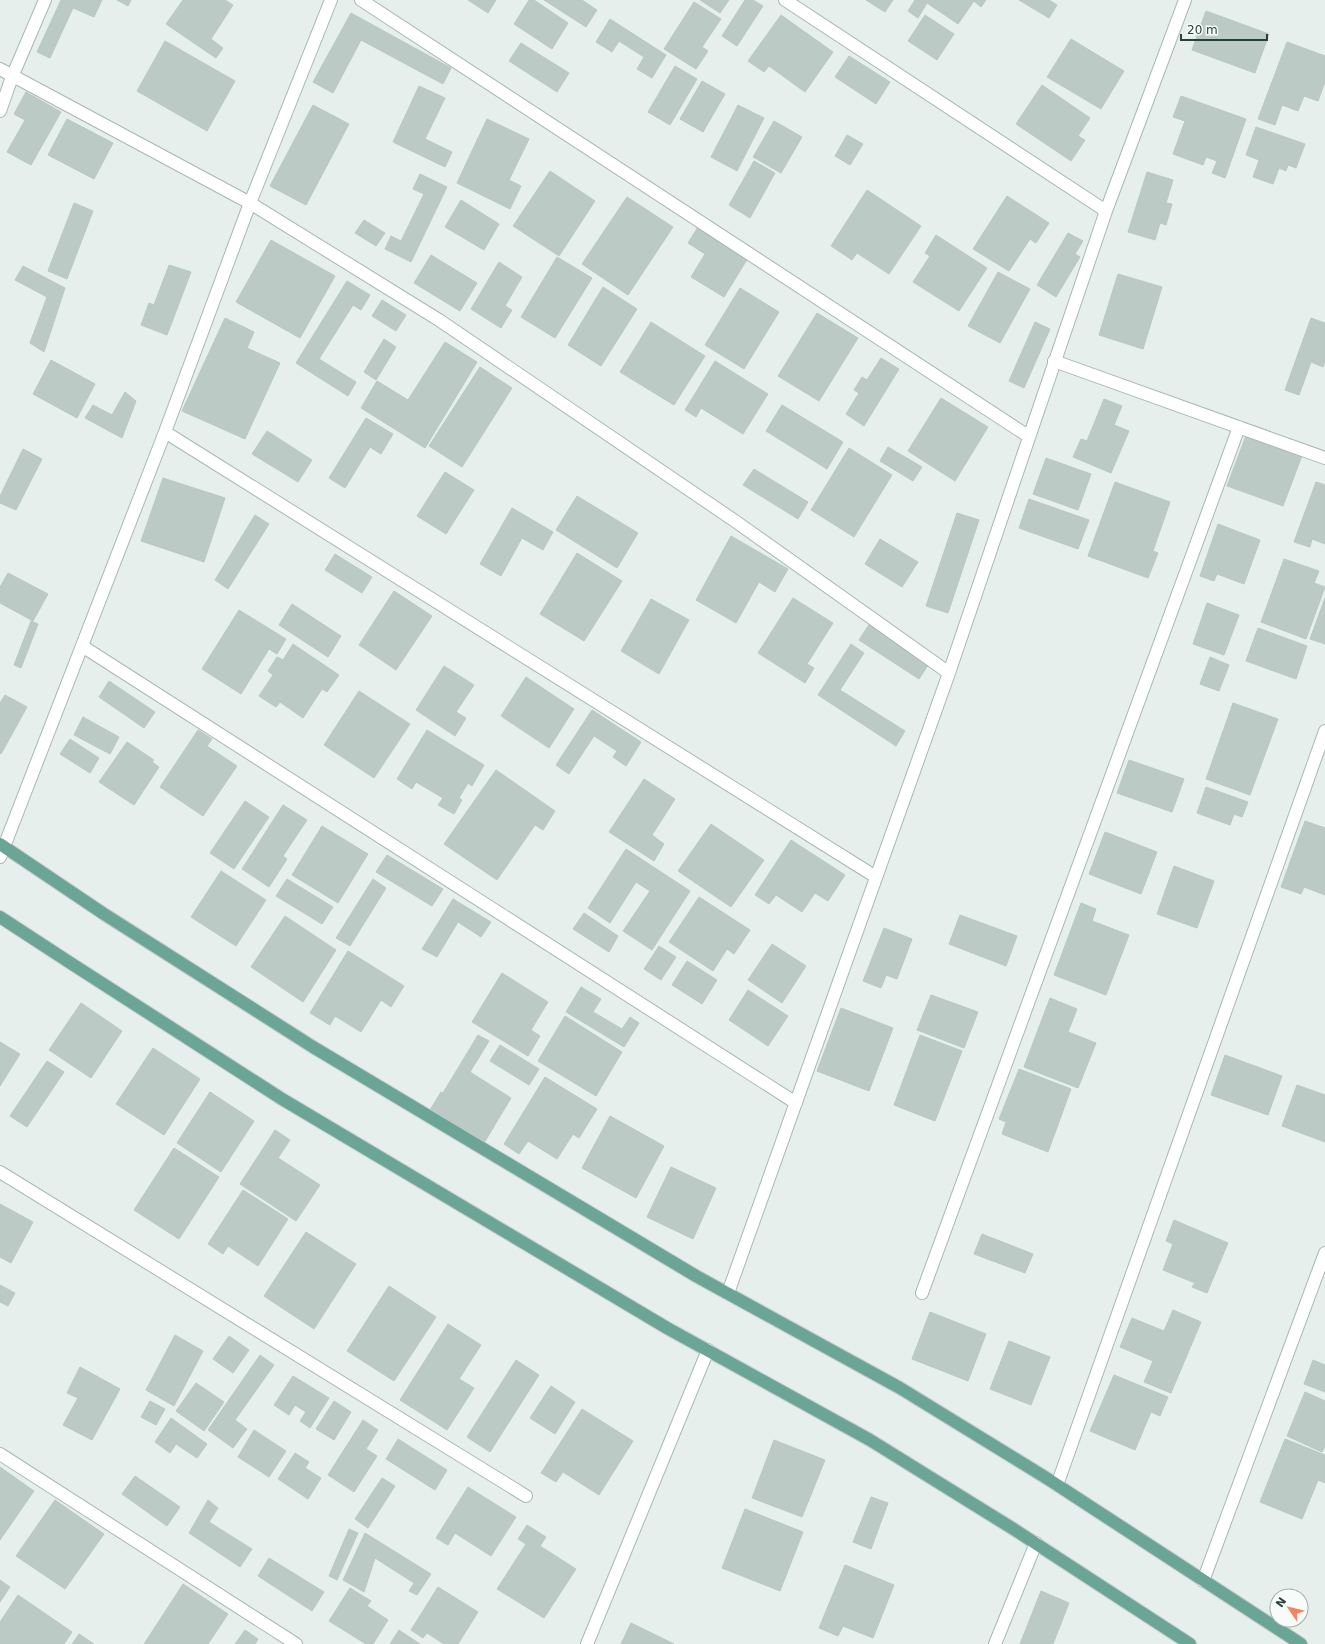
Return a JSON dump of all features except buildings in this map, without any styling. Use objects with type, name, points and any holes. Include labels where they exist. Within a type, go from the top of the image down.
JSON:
[{"type":"main road","points":[[1,849],[313,1047],[696,1276],[900,1388],[1057,1485],[1301,1644]]},
{"type":"main road","points":[[0,917],[78,969],[282,1099],[667,1328],[870,1440],[1036,1544],[1190,1644]]},
{"type":"street","points":[[0,111],[12,77],[45,0]]},
{"type":"street","points":[[1,849],[165,432],[250,203],[331,0]]},
{"type":"street","points":[[360,0],[1028,436]]},
{"type":"street","points":[[785,0],[1106,211]]},
{"type":"street","points":[[728,1293],[949,673],[1028,436],[1106,211],[1185,0]]},
{"type":"street","points":[[0,69],[12,77],[250,203],[445,324],[735,521],[949,673]]},
{"type":"street","points":[[1054,361],[1325,458]]},
{"type":"street","points":[[922,1293],[1239,427]]},
{"type":"street","points":[[165,432],[876,877]]},
{"type":"street","points":[[82,646],[796,1103]]},
{"type":"street","points":[[1057,1485],[1325,731]]},
{"type":"street","points":[[0,1172],[526,1496]]},
{"type":"street","points":[[1203,1581],[1325,1253]]},
{"type":"street","points":[[587,1644],[708,1350]]},
{"type":"street","points":[[0,1454],[296,1644]]},
{"type":"street","points":[[995,1644],[1036,1544]]}]
